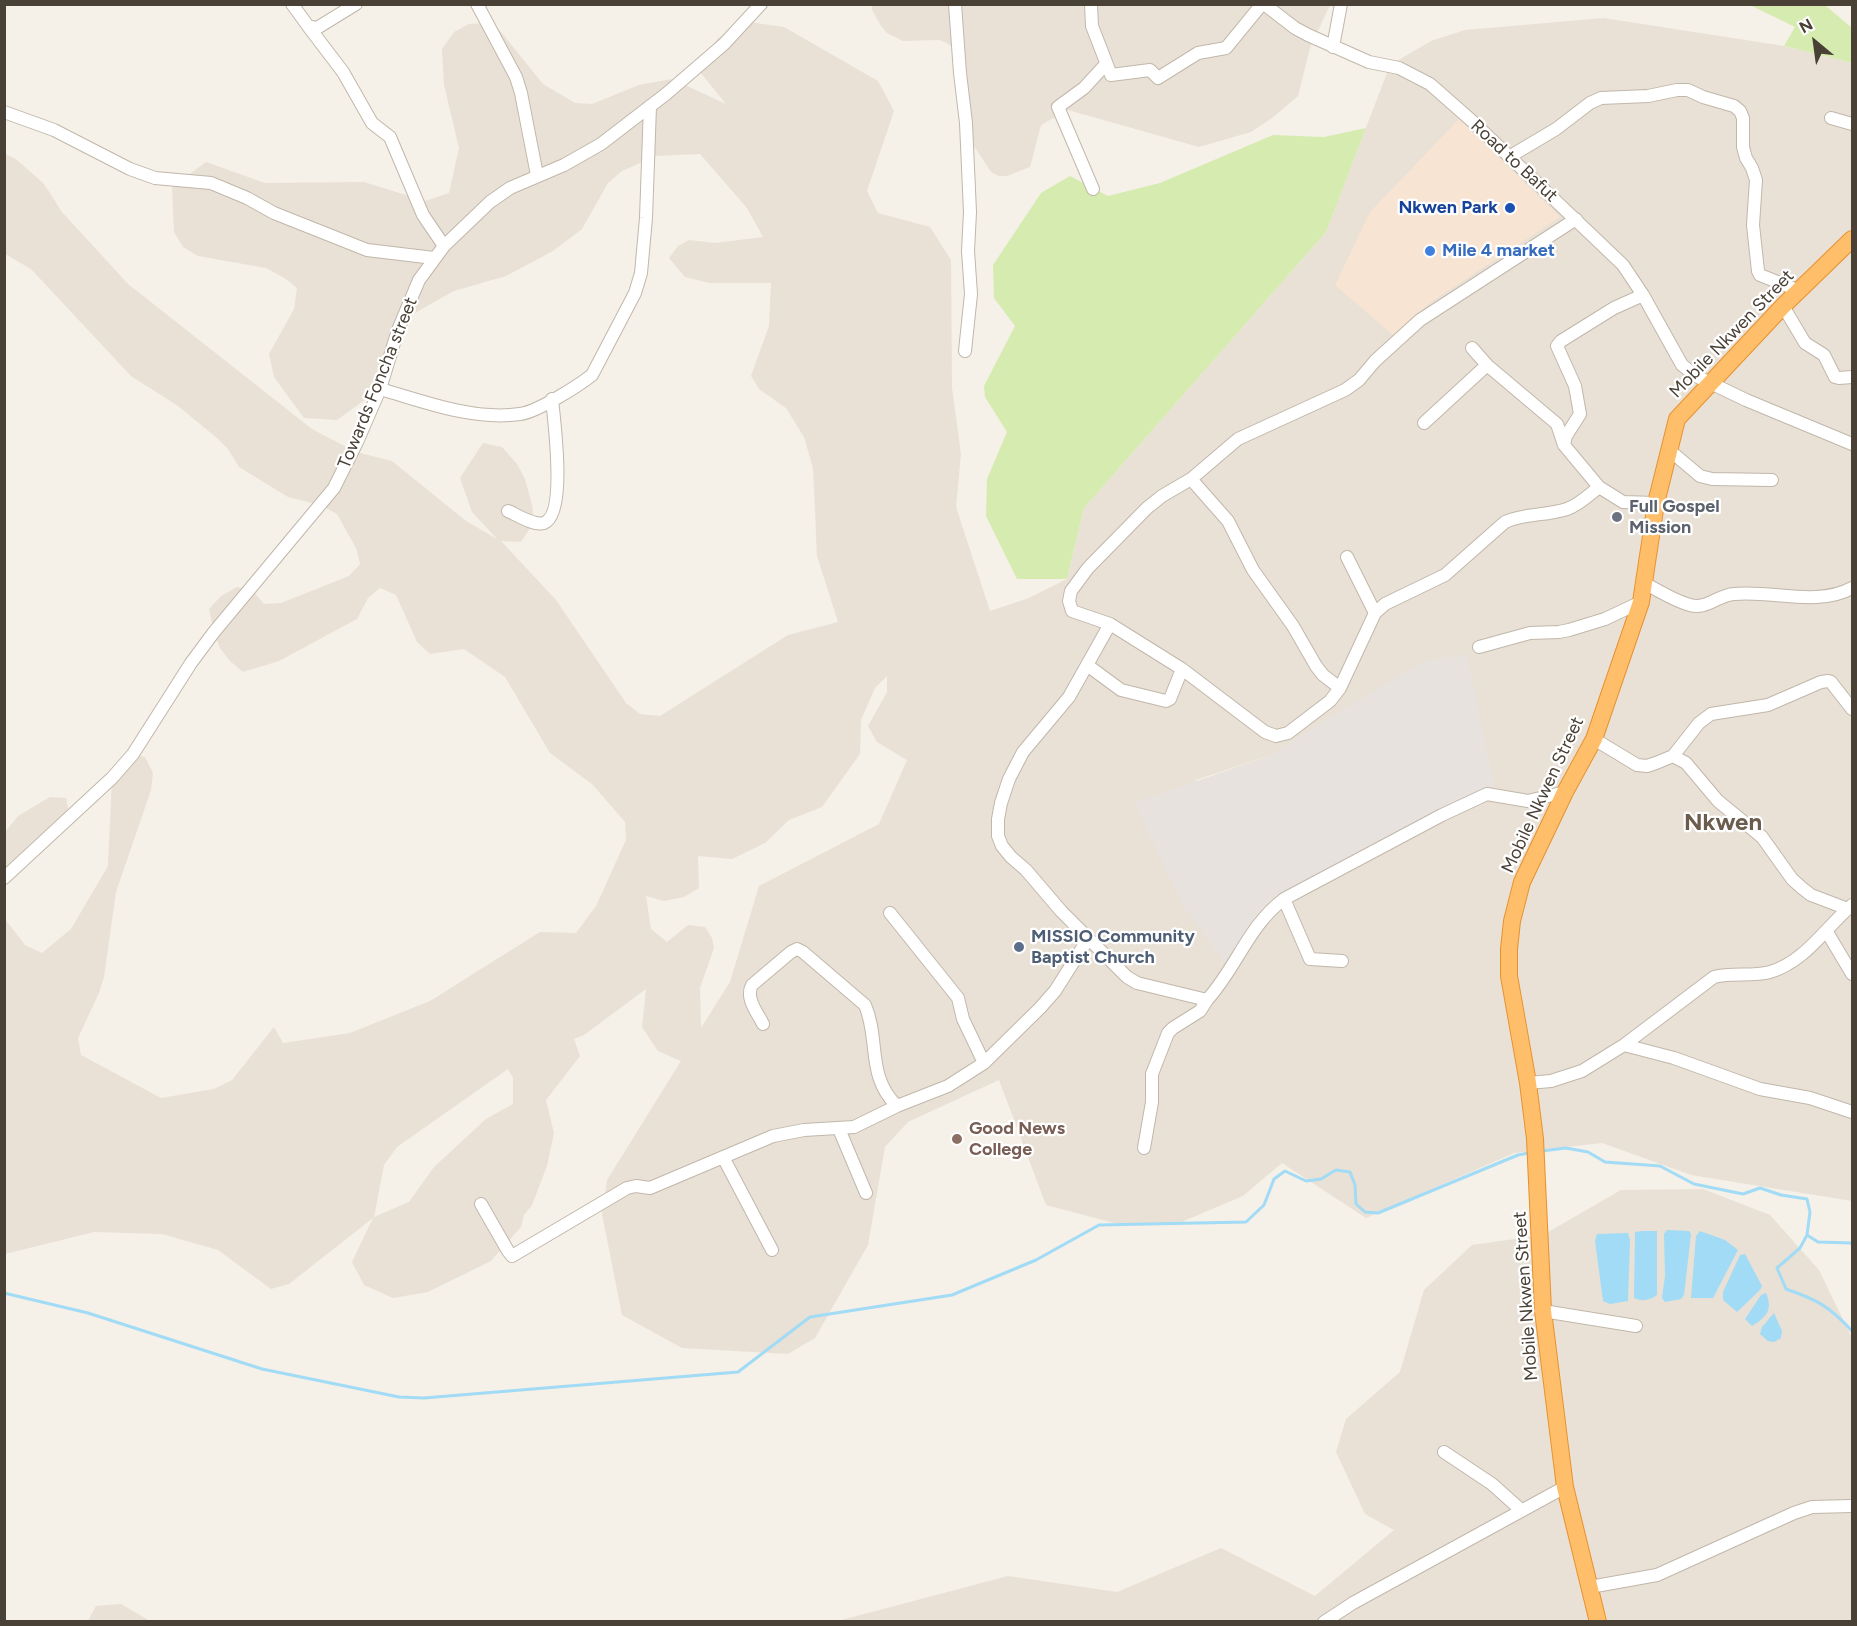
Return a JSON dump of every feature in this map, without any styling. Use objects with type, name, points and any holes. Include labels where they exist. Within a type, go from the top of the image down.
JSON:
[{"type":"highway","name":"Mobile Nkwen Street","points":[[1598,1622],[1565,1487],[1543,1311],[1535,1139],[1528,1083],[1509,976],[1510,939],[1522,882],[1565,792],[1594,739],[1641,602],[1656,503],[1677,418],[1783,306],[1852,239]]},
{"type":"street","points":[[292,4],[343,72],[372,123],[390,137],[423,215],[444,246]]},
{"type":"street","points":[[308,26],[316,28],[356,4]]},
{"type":"street","points":[[477,4],[516,77],[537,175]]},
{"type":"street","name":"Towards Foncha street","points":[[4,878],[112,778],[133,754],[191,663],[214,632],[334,488],[380,389],[398,330],[419,280],[444,246],[490,202],[510,188],[582,156],[601,144],[724,44],[761,4]]},
{"type":"street","points":[[955,4],[966,123],[970,212],[968,251],[971,294],[965,351]]},
{"type":"street","points":[[1091,4],[1092,26],[1111,75],[1149,70],[1153,71],[1156,77],[1161,78],[1198,53],[1226,48],[1263,4]]},
{"type":"street","name":"Road to Bafut","points":[[1263,4],[1295,28],[1333,47],[1369,62],[1395,66],[1430,84],[1623,265],[1643,295],[1682,364],[1696,376],[1746,400],[1852,444]]},
{"type":"street","points":[[1333,47],[1341,4]]},
{"type":"street","points":[[1093,189],[1058,107],[1084,88],[1106,64]]},
{"type":"street","points":[[1509,157],[1556,129],[1601,98],[1648,96],[1688,90],[1734,106],[1743,118],[1743,147],[1756,180],[1753,225],[1758,271],[1760,275],[1800,291]]},
{"type":"street","points":[[380,389],[440,406],[481,414],[521,414],[592,375],[635,292],[641,273],[646,218],[650,106]]},
{"type":"street","points":[[4,112],[54,130],[130,170],[155,178],[211,183],[247,198],[274,213],[367,250],[434,258]]},
{"type":"street","points":[[1831,118],[1852,124]]},
{"type":"street","points":[[1576,219],[1420,320],[1375,361],[1359,380],[1345,390],[1238,439],[1191,479],[1162,496],[1088,567],[1071,591],[1069,601],[1072,611],[1110,624],[1182,669],[1265,732],[1276,736],[1288,733],[1302,724],[1330,701],[1340,688],[1375,613],[1385,604],[1445,575],[1505,522],[1516,517],[1568,509],[1599,487]]},
{"type":"street","points":[[1564,445],[1580,414],[1575,386],[1557,346],[1561,341],[1614,308],[1643,295]]},
{"type":"street","points":[[1783,306],[1804,343],[1824,355],[1835,377],[1852,377]]},
{"type":"street","points":[[1472,348],[1487,365],[1557,424],[1564,445],[1599,487],[1623,502],[1656,503]]},
{"type":"street","points":[[1424,423],[1487,365]]},
{"type":"street","points":[[508,511],[540,524],[552,516],[558,468],[552,399]]},
{"type":"street","points":[[1668,449],[1700,476],[1712,479],[1772,480]]},
{"type":"street","points":[[1191,479],[1228,521],[1253,570],[1293,626],[1316,666],[1323,675],[1340,688]]},
{"type":"street","points":[[1347,557],[1375,613]]},
{"type":"street","points":[[1644,583],[1690,605],[1701,606],[1730,594],[1807,596],[1840,592],[1852,588]]},
{"type":"street","points":[[1479,647],[1530,633],[1559,632],[1605,619],[1641,602]]},
{"type":"street","points":[[1110,624],[1069,697],[1023,752],[1006,787],[998,819],[998,836],[1002,846],[1088,939],[1127,977],[1137,983],[1207,1000]]},
{"type":"street","points":[[1087,666],[1121,690],[1166,701],[1170,699],[1182,669]]},
{"type":"street","points":[[1594,739],[1637,765],[1647,766],[1673,756],[1699,723],[1711,714],[1768,705],[1821,682],[1831,682],[1852,709]]},
{"type":"street","points":[[1528,1083],[1551,1081],[1582,1071],[1624,1045],[1714,977],[1771,972],[1806,950],[1827,932],[1850,907],[1811,895],[1802,888],[1792,879],[1762,837],[1718,801],[1686,763],[1673,756]]},
{"type":"street","points":[[1144,1148],[1152,1102],[1152,1074],[1168,1033],[1200,1011],[1220,986],[1264,916],[1284,899],[1442,815],[1487,794],[1528,801],[1565,792]]},
{"type":"street","points":[[1284,899],[1310,959],[1342,961]]},
{"type":"street","points":[[890,913],[958,998],[963,1019],[984,1063]]},
{"type":"street","points":[[1827,932],[1852,974]]},
{"type":"street","points":[[481,1204],[512,1256],[627,1188],[636,1186],[650,1188],[783,1133],[839,1129],[865,1123],[897,1106],[948,1086],[984,1063],[1047,999],[1088,939]]},
{"type":"street","points":[[763,1024],[750,997],[749,992],[752,985],[797,949],[865,1005],[875,1062],[887,1096],[897,1106]]},
{"type":"street","points":[[1624,1045],[1674,1058],[1760,1089],[1810,1098],[1852,1112]]},
{"type":"street","points":[[839,1129],[866,1193]]},
{"type":"street","points":[[723,1157],[772,1250]]},
{"type":"street","points":[[1543,1311],[1636,1326]]},
{"type":"street","points":[[1444,1452],[1492,1484],[1521,1510]]},
{"type":"street","points":[[1324,1622],[1565,1487]]},
{"type":"street","points":[[1590,1587],[1658,1575],[1812,1507],[1852,1506]]},
{"type":"shaded area","points":[[872,4],[1330,5],[1310,48],[1298,96],[1251,132],[1199,147],[1068,110],[1041,125],[1030,167],[1007,176],[999,176],[991,172],[968,137],[959,54],[947,43],[939,40],[903,41],[887,33],[872,10]]},
{"type":"shaded area","points":[[1604,18],[1784,46],[1852,63],[1852,1201],[1691,1175],[1602,1143],[1514,1153],[1366,1218],[1282,1163],[1243,1196],[1179,1223],[1114,1223],[1046,1205],[999,1080],[908,1122],[885,1147],[868,1245],[815,1338],[788,1354],[682,1348],[622,1315],[602,1214],[607,1180],[681,1061],[658,1051],[642,1027],[646,989],[584,1035],[574,1039],[580,1056],[546,1100],[554,1133],[547,1166],[532,1205],[524,1215],[521,1227],[491,1261],[428,1292],[393,1298],[364,1285],[352,1262],[373,1218],[289,1284],[271,1289],[218,1250],[162,1234],[94,1232],[5,1254],[5,919],[25,945],[42,953],[71,929],[108,866],[112,778],[133,754],[145,757],[153,773],[151,790],[116,892],[104,977],[78,1038],[81,1055],[161,1098],[214,1089],[232,1080],[274,1027],[283,1043],[350,1033],[430,1001],[540,932],[576,933],[596,906],[626,840],[625,822],[592,784],[550,753],[505,677],[464,649],[430,654],[417,642],[396,595],[380,588],[368,598],[357,619],[279,661],[243,672],[230,661],[220,648],[209,609],[221,596],[237,587],[253,591],[264,604],[281,603],[349,576],[360,564],[356,548],[337,514],[320,505],[288,497],[239,467],[228,449],[217,438],[178,406],[131,376],[31,269],[5,254],[5,154],[16,159],[44,184],[62,212],[128,284],[312,429],[356,452],[392,461],[466,521],[497,539],[472,512],[460,478],[483,443],[502,447],[517,464],[525,479],[534,522],[521,542],[501,541],[556,600],[626,703],[640,714],[660,716],[788,635],[838,622],[817,556],[813,468],[804,437],[786,408],[759,389],[751,376],[769,326],[771,283],[709,283],[685,277],[669,258],[678,246],[689,240],[715,243],[763,237],[747,208],[700,154],[656,156],[622,171],[608,183],[582,229],[553,251],[506,276],[454,291],[404,319],[380,389],[337,420],[304,418],[274,377],[269,354],[294,309],[297,288],[266,268],[198,256],[183,247],[174,232],[172,187],[206,162],[265,183],[364,182],[425,201],[449,193],[459,148],[444,85],[442,49],[454,32],[469,24],[487,23],[501,32],[543,84],[575,103],[592,104],[639,85],[672,79],[726,104],[696,67],[718,38],[749,22],[784,27],[878,81],[894,111],[867,191],[878,213],[930,227],[951,260],[952,388],[961,454],[956,507],[990,611],[1029,598],[1067,579],[1084,508],[1326,232],[1390,65],[1431,41],[1465,30]],"holes":[[[1459,119],[1428,304],[1393,335]],[[887,676],[887,692],[868,726],[877,742],[907,760],[879,824],[759,886],[730,982],[701,1028],[700,988],[714,948],[712,938],[705,927],[688,925],[667,942],[651,929],[646,896],[664,901],[684,897],[699,888],[698,856],[732,859],[765,843],[789,820],[822,807],[860,754],[861,720],[875,688]],[[1313,730],[1494,789],[1472,794],[1272,898],[1257,914],[1227,965],[1196,780],[1268,756]],[[508,1069],[513,1078],[513,1104],[486,1119],[434,1167],[409,1202],[374,1217],[384,1165],[397,1147]]]},
{"type":"shaded area","name":"Mile 4 market","points":[[1459,119],[1560,217],[1428,304],[1393,335],[1335,285],[1370,212]]},
{"type":"shaded area","points":[[1467,654],[1495,789],[1472,794],[1272,898],[1257,914],[1227,966],[1184,908],[1134,803],[1268,756],[1423,661]]},
{"type":"shaded area","points":[[50,797],[66,798],[69,814],[5,874],[5,832],[18,816]]},
{"type":"shaded area","points":[[1703,1189],[1770,1215],[1819,1270],[1852,1338],[1852,1621],[834,1622],[1008,1576],[1117,1592],[1221,1548],[1315,1596],[1394,1530],[1365,1514],[1336,1452],[1346,1419],[1400,1372],[1424,1290],[1472,1245],[1543,1235],[1621,1190]]},
{"type":"shaded area","points":[[121,1604],[150,1621],[88,1621],[96,1606]]},
{"type":"green space","points":[[1750,5],[1825,5],[1852,28],[1852,63],[1784,46],[1795,27]]},
{"type":"green space","points":[[1366,128],[1326,232],[1084,508],[1067,579],[1017,579],[986,516],[987,479],[1007,432],[985,397],[984,386],[1015,326],[994,298],[993,265],[1041,193],[1070,176],[1108,196],[1160,183],[1273,135],[1324,137]]},
{"type":"water","points":[[1667,1230],[1689,1231],[1691,1234],[1684,1295],[1681,1299],[1665,1302],[1662,1298],[1665,1276],[1664,1234]]},
{"type":"water","points":[[1657,1231],[1657,1295],[1643,1300],[1634,1298],[1635,1232]]},
{"type":"water","points":[[1700,1231],[1725,1240],[1738,1250],[1713,1298],[1691,1298],[1696,1236]]},
{"type":"water","points":[[1628,1233],[1630,1240],[1628,1301],[1610,1304],[1603,1301],[1595,1241],[1597,1234]]},
{"type":"water","points":[[1745,1254],[1762,1286],[1737,1312],[1723,1300],[1723,1292],[1740,1255]]},
{"type":"water","points":[[1766,1293],[1769,1308],[1765,1316],[1752,1326],[1745,1319],[1761,1295]]},
{"type":"water","points":[[1774,1313],[1782,1331],[1781,1338],[1774,1342],[1768,1341],[1760,1334],[1762,1327]]},
{"type":"waterway","points":[[1542,1151],[1566,1148],[1588,1152],[1605,1162],[1660,1166],[1694,1184],[1743,1194],[1760,1188],[1781,1195],[1807,1199],[1810,1212],[1807,1235],[1818,1242],[1852,1243]]},
{"type":"waterway","points":[[4,1293],[88,1313],[262,1369],[399,1397],[424,1398],[738,1372],[810,1317],[952,1295],[1036,1260],[1099,1225],[1246,1222],[1264,1205],[1274,1179],[1285,1171],[1306,1181],[1321,1179],[1336,1170],[1350,1172],[1355,1185],[1356,1204],[1365,1212],[1378,1213],[1518,1155],[1529,1153]]},
{"type":"waterway","points":[[1807,1235],[1800,1248],[1777,1268],[1786,1289],[1823,1305],[1852,1331]]},
{"type":"place","name":"Nkwen Park","points":[[1510,208]]},
{"type":"place","name":"Mile 4 market","points":[[1430,251]]},
{"type":"place","name":"Full Gospel Mission","points":[[1617,517]]},
{"type":"place","name":"MISSIO Community Baptist Church","points":[[1019,947]]},
{"type":"place","name":"Good News College","points":[[957,1139]]},
{"type":"district","name":"Nkwen","points":[[1723,823]]}]
